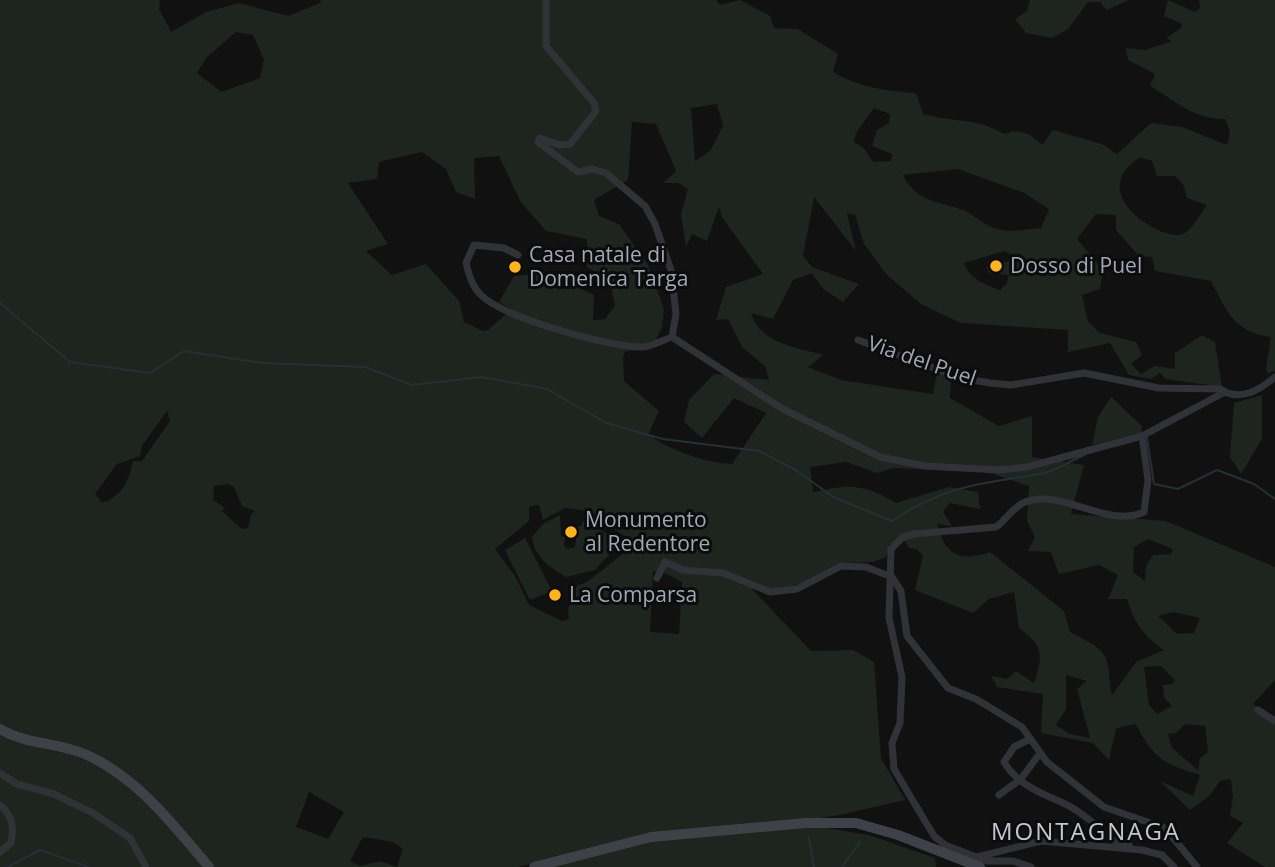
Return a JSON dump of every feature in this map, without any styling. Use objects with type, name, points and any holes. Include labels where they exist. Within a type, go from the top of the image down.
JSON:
[{"type":"main road","points":[[0,729],[15,738],[86,754],[112,768],[138,788],[209,867]]},
{"type":"main road","points":[[534,867],[651,837],[806,822],[856,823],[975,862]]},
{"type":"street","points":[[546,0],[546,46],[594,103],[596,111],[570,144],[559,145],[540,138],[538,142],[578,172],[592,169],[606,173],[643,202],[655,223],[671,270],[676,314],[672,337]]},
{"type":"street","points":[[518,255],[503,248],[474,245],[466,262],[472,284],[484,298],[582,338],[613,345],[645,347],[672,337]]},
{"type":"street","points":[[672,337],[781,408],[891,459],[925,466],[999,470],[1027,467],[1142,436],[1225,392],[1247,394],[1262,388],[1275,377]]},
{"type":"street","name":"Via del Puel","points":[[858,340],[961,378],[990,383],[1011,385],[1084,373],[1160,388],[1220,389],[1225,392]]},
{"type":"street","points":[[1031,867],[975,862],[945,845],[934,836],[904,788],[891,758],[892,743],[900,723],[902,677],[889,618],[891,549],[904,537],[996,527],[1025,502],[1044,500],[1117,515],[1136,516],[1144,512],[1148,480],[1142,436]]},
{"type":"street","points":[[657,578],[661,565],[665,562],[683,570],[723,573],[770,592],[797,589],[841,566],[866,567],[892,577],[901,591],[907,636],[948,688],[1000,711],[1022,727],[1040,753],[1060,774],[1104,807],[1165,828],[1197,867]]},
{"type":"street","points":[[1258,710],[1275,721]]},
{"type":"street","points":[[1030,739],[1020,742],[1004,762],[1011,773],[1031,788],[1059,801],[1090,821],[1118,844],[1135,846],[1142,850]]},
{"type":"street","points":[[999,794],[1021,779],[1040,753]]},
{"type":"street","points":[[0,773],[17,784],[54,794],[93,813],[130,838],[146,867]]},
{"type":"street","points":[[0,805],[7,812],[14,827],[11,844],[0,852]]},
{"type":"street","points":[[975,862],[1041,841],[1142,850],[1162,855],[1174,867]]},
{"type":"shaded area","points":[[0,0],[160,0],[159,9],[171,32],[206,12],[239,3],[288,16],[320,3],[321,0],[716,0],[720,5],[740,0],[770,16],[774,28],[798,29],[838,54],[833,72],[873,87],[916,93],[923,114],[985,125],[1004,134],[1024,133],[1042,145],[1053,130],[1102,144],[1117,154],[1151,123],[1182,127],[1227,145],[1230,132],[1225,119],[1194,113],[1177,103],[1150,86],[1155,74],[1128,60],[1126,48],[1145,50],[1172,41],[1166,38],[1181,28],[1182,24],[1164,16],[1168,0],[1195,12],[1200,8],[1199,0],[1275,0],[1275,371],[1268,373],[1266,369],[1271,337],[1248,330],[1233,319],[1211,281],[1155,271],[1152,257],[1139,256],[1116,230],[1116,215],[1096,214],[1077,239],[1103,270],[1100,289],[1082,295],[1088,322],[1100,333],[1136,342],[1142,355],[1131,364],[1141,374],[1155,366],[1175,369],[1175,353],[1202,335],[1215,342],[1222,387],[1166,379],[1160,373],[1151,379],[1129,375],[1110,343],[1068,352],[1068,330],[961,323],[921,304],[887,275],[864,244],[855,215],[847,213],[856,251],[814,197],[803,256],[812,267],[859,284],[843,302],[823,289],[812,273],[793,280],[773,319],[751,313],[762,332],[771,338],[823,355],[808,367],[841,380],[933,394],[937,370],[951,379],[950,398],[999,426],[1032,416],[1032,457],[1084,465],[1071,514],[1166,521],[1275,567],[1275,680],[1253,704],[1275,717],[1275,867],[1265,867],[1227,843],[1243,823],[1230,816],[1233,796],[1231,779],[1220,781],[1209,796],[1190,810],[1160,781],[1193,796],[1200,775],[1160,758],[1148,745],[1136,724],[1116,728],[1109,760],[1093,743],[1041,733],[1043,694],[997,687],[991,676],[1007,679],[1016,671],[1034,683],[1037,673],[1039,652],[1033,640],[1019,628],[1014,592],[989,599],[973,613],[915,590],[923,556],[917,549],[909,548],[902,537],[889,545],[886,557],[873,562],[840,563],[809,582],[784,588],[752,589],[811,651],[853,650],[874,662],[881,758],[905,800],[840,815],[577,853],[518,867],[397,867],[214,867],[114,765],[16,734],[0,724]],"holes":[[[236,32],[253,35],[264,60],[260,78],[221,92],[197,73],[207,57]],[[717,104],[723,126],[710,151],[695,161],[691,108]],[[874,108],[890,114],[889,123],[877,130],[872,146],[892,154],[891,161],[873,162],[864,148],[854,142],[856,133]],[[632,122],[656,124],[676,171],[663,183],[678,183],[688,189],[681,214],[686,247],[692,234],[707,241],[719,207],[722,217],[763,274],[726,287],[716,320],[728,319],[742,347],[765,366],[769,380],[714,374],[689,400],[684,422],[702,438],[734,398],[766,413],[732,464],[688,455],[648,435],[659,411],[624,381],[623,356],[626,351],[652,348],[662,327],[664,309],[648,265],[619,224],[599,216],[594,200],[628,180]],[[422,152],[446,169],[456,192],[475,199],[474,158],[499,156],[520,201],[546,231],[587,239],[587,267],[610,281],[615,306],[605,319],[593,320],[594,295],[548,273],[514,276],[499,302],[511,309],[488,330],[483,331],[464,322],[459,301],[426,264],[392,275],[366,251],[388,244],[348,183],[377,179],[379,162]],[[1140,157],[1152,161],[1157,176],[1175,176],[1184,186],[1187,198],[1207,205],[1186,232],[1174,235],[1146,224],[1123,200],[1120,186],[1124,172]],[[958,169],[1024,193],[1049,209],[1041,228],[1002,230],[991,227],[963,210],[928,199],[914,191],[903,175]],[[1004,251],[1010,254],[1009,261],[986,267],[989,273],[1009,275],[1007,283],[1000,290],[974,277],[964,263]],[[167,411],[170,421],[142,461],[133,461],[127,481],[120,492],[102,503],[95,494],[117,464],[140,456],[142,446]],[[846,462],[877,473],[893,468],[987,472],[1029,486],[1027,521],[1035,537],[1028,551],[1051,552],[1059,574],[1099,565],[1118,575],[1108,599],[1127,599],[1141,628],[1164,650],[1136,662],[1112,695],[1104,655],[1093,645],[1070,632],[1064,611],[990,552],[962,556],[955,554],[945,543],[937,524],[952,526],[943,512],[950,503],[980,509],[978,492],[949,487],[896,503],[856,487],[813,492],[810,467]],[[228,484],[234,487],[242,506],[255,511],[251,514],[248,528],[242,529],[222,511],[225,508],[213,500],[214,486]],[[539,505],[543,520],[565,508],[582,510],[637,543],[588,581],[577,586],[568,609],[569,619],[562,621],[529,605],[515,576],[495,549],[529,521],[529,506]],[[1148,539],[1173,549],[1171,554],[1153,555],[1146,566],[1145,581],[1133,572],[1134,547]],[[653,571],[663,572],[682,582],[679,634],[650,632]],[[1173,612],[1200,618],[1194,633],[1177,634],[1158,616]],[[1161,666],[1175,680],[1173,684],[1163,685],[1164,697],[1172,706],[1157,714],[1149,705],[1144,667]],[[1066,675],[1087,681],[1077,689],[1090,738],[1070,734],[1056,725],[1066,709]],[[1185,724],[1205,726],[1208,752],[1200,758],[1198,770],[1172,748],[1168,734],[1176,733]],[[309,792],[344,812],[328,839],[296,827]],[[363,837],[393,842],[403,849],[397,867],[380,861],[360,866],[350,861]]]},
{"type":"shaded area","points":[[1030,0],[1129,0],[1107,10],[1100,2],[1088,2],[1068,29],[1052,38],[1026,33],[1015,19],[1027,11]]},
{"type":"shaded area","points":[[1262,395],[1262,439],[1241,474],[1230,457],[1234,403]]},
{"type":"shaded area","points":[[1111,397],[1142,426],[1141,433],[1092,445],[1098,417]]},
{"type":"shaded area","points":[[560,515],[561,536],[565,537],[564,546],[568,549],[575,547],[578,526],[582,526],[582,521],[622,541],[595,570],[566,577],[540,556],[532,537],[543,524]]},
{"type":"shaded area","points":[[525,538],[552,591],[530,600],[505,550]]},
{"type":"shaded area","points":[[0,733],[19,742],[82,757],[118,776],[164,819],[204,867],[0,867]]},
{"type":"shaded area","points":[[814,826],[869,835],[935,858],[936,867],[551,867],[651,841]]},
{"type":"waterway","points":[[0,303],[70,362],[150,373],[184,351],[263,363],[365,367],[412,385],[482,377],[547,389],[606,423],[663,439],[759,451],[796,470],[833,497],[892,521],[946,493],[1046,473],[1085,455]]},
{"type":"waterway","points":[[1147,438],[1154,484],[1178,489],[1217,470],[1254,484],[1275,499]]},
{"type":"waterway","points":[[809,838],[814,867]]},
{"type":"waterway","points":[[842,867],[860,842]]},
{"type":"waterway","points":[[8,867],[40,850],[89,867]]},
{"type":"place","name":"Dosso di Puel","points":[[996,266]]},
{"type":"place","name":"Casa natale di Domenica Targa","points":[[515,267]]},
{"type":"place","name":"Monumento al Redentore","points":[[571,532]]},
{"type":"place","name":"La Comparsa","points":[[555,595]]},
{"type":"district","name":"MONTAGNAGA","points":[[1086,832]]}]
